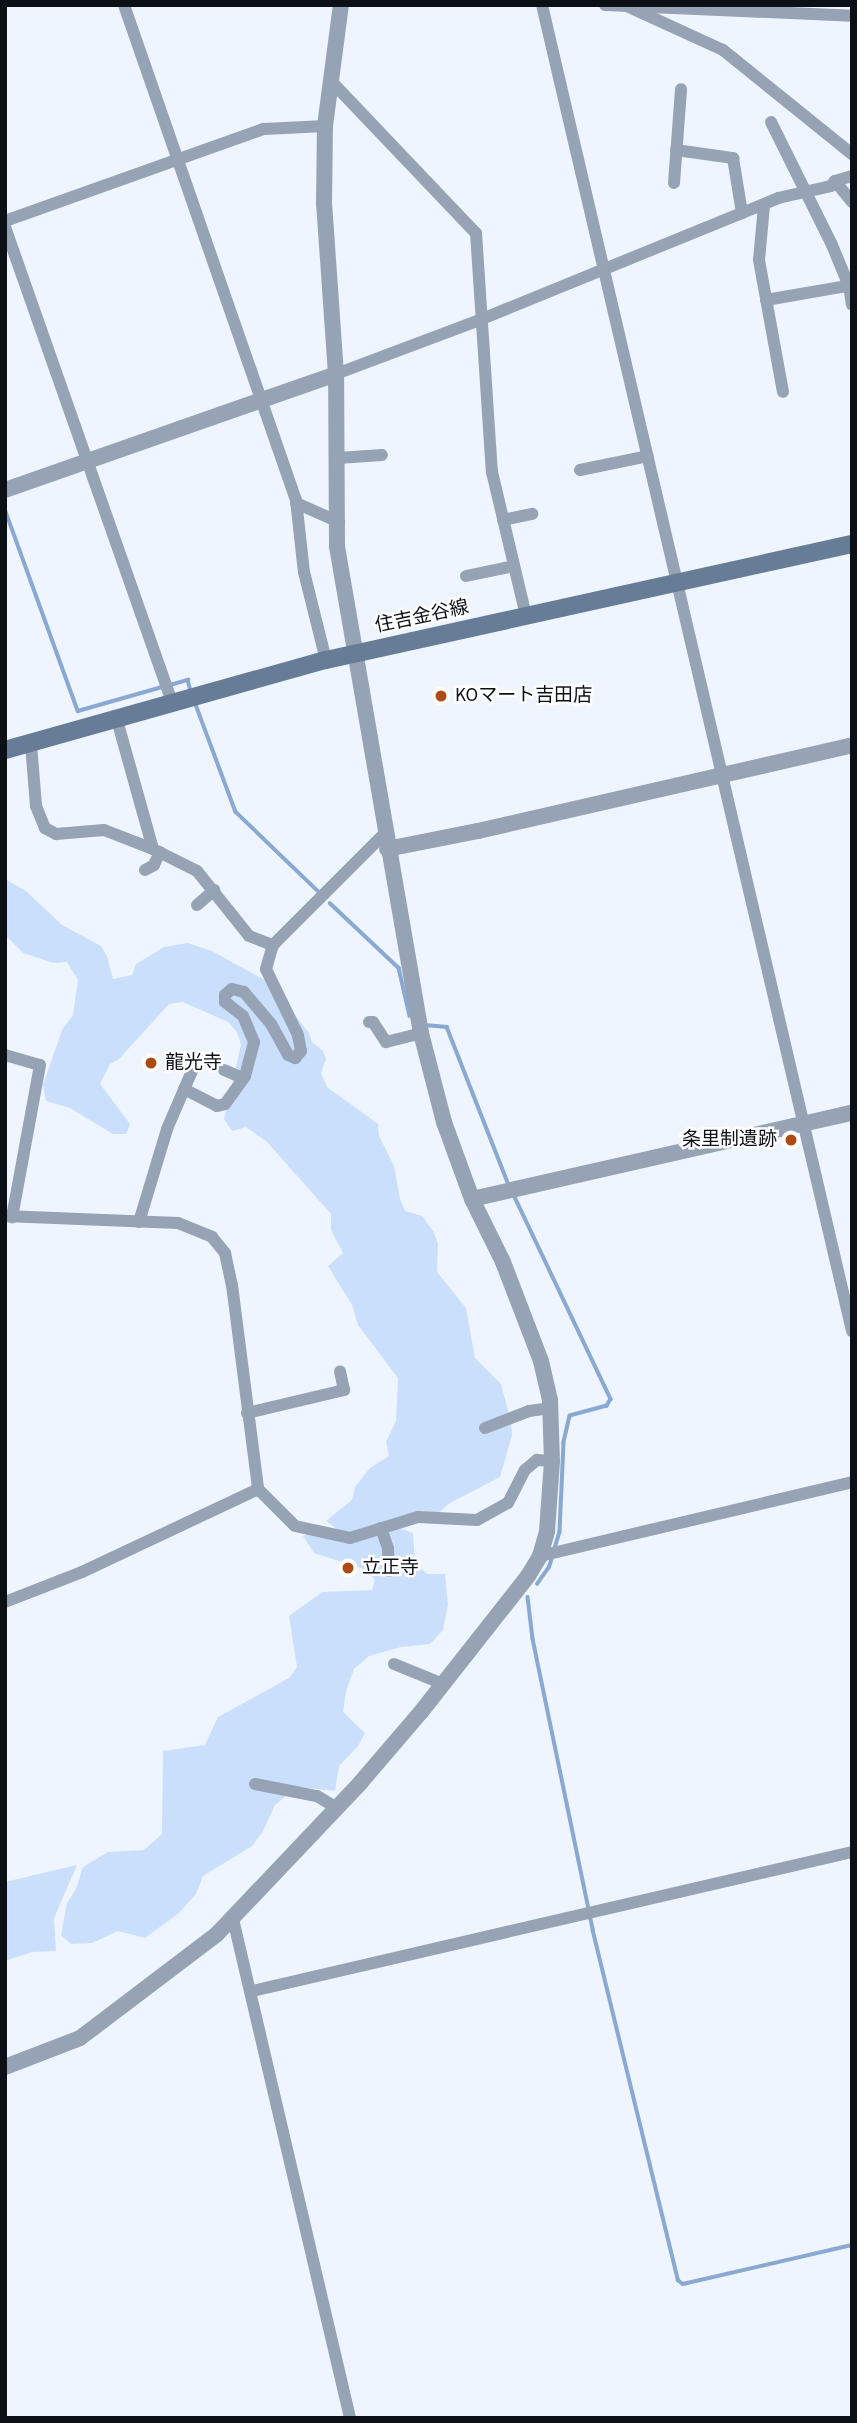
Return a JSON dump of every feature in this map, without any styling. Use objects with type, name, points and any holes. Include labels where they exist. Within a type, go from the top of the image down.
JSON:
[{"type":"main road","name":"住吉金谷線","points":[[5,750],[117,720],[179,694],[852,544]]},
{"type":"street","points":[[124,5],[296,503],[304,572],[326,660]]},
{"type":"street","points":[[341,5],[325,126],[324,204],[336,374],[339,522],[337,546],[420,1028],[444,1122],[472,1199],[503,1262],[541,1362],[550,1408],[552,1461],[548,1554]]},
{"type":"street","points":[[542,5],[606,267],[801,1125],[852,1331]]},
{"type":"street","points":[[605,5],[852,16]]},
{"type":"street","points":[[629,7],[723,50],[852,154]]},
{"type":"street","points":[[331,81],[476,233],[492,472],[526,616]]},
{"type":"street","points":[[674,183],[681,89]]},
{"type":"street","points":[[771,122],[851,286],[852,305]]},
{"type":"street","points":[[5,220],[264,129],[325,126]]},
{"type":"street","points":[[677,150],[733,158],[742,213]]},
{"type":"street","points":[[5,490],[336,374],[482,319],[742,213],[804,190],[831,186],[835,181],[852,176]]},
{"type":"street","points":[[835,181],[852,202]]},
{"type":"street","points":[[764,206],[759,260],[783,392]]},
{"type":"street","points":[[5,227],[87,461],[179,694]]},
{"type":"street","points":[[766,300],[851,286]]},
{"type":"street","points":[[338,458],[383,455]]},
{"type":"street","points":[[580,470],[648,456]]},
{"type":"street","points":[[296,503],[339,522]]},
{"type":"street","points":[[503,520],[532,514]]},
{"type":"street","points":[[466,576],[514,566]]},
{"type":"street","points":[[117,720],[157,850],[154,865],[145,870]]},
{"type":"street","points":[[32,744],[36,806],[45,828],[56,834],[104,830],[157,850],[197,870],[249,936],[273,945]]},
{"type":"street","points":[[184,1089],[217,1106],[225,1104],[243,1078],[254,1042],[243,1016],[225,1002],[225,995],[232,989],[244,992],[271,1024],[288,1055],[295,1058],[301,1051],[298,1035],[266,969],[273,945],[386,841],[491,828],[852,745]]},
{"type":"street","points":[[197,905],[214,890]]},
{"type":"street","points":[[369,1022],[373,1022],[386,1042],[420,1028]]},
{"type":"street","points":[[5,1055],[40,1065],[8,1216],[178,1223],[212,1237],[225,1253],[232,1285],[258,1489],[295,1526],[350,1538],[418,1517],[477,1520],[508,1503],[525,1469],[537,1460],[552,1461]]},
{"type":"street","points":[[139,1222],[167,1129],[198,1057]]},
{"type":"street","points":[[225,1070],[243,1078]]},
{"type":"street","points":[[472,1199],[852,1113]]},
{"type":"street","points":[[247,1413],[344,1390],[340,1371]]},
{"type":"street","points":[[485,1428],[529,1411],[550,1408]]},
{"type":"street","points":[[5,2067],[80,2038],[182,1962],[233,1919],[337,1808],[443,1684],[548,1554],[852,1482]]},
{"type":"street","points":[[5,1602],[82,1572],[258,1489]]},
{"type":"street","points":[[381,1528],[388,1548],[388,1571]]},
{"type":"street","points":[[394,1664],[443,1684]]},
{"type":"street","points":[[255,1784],[317,1796],[337,1808]]},
{"type":"street","points":[[252,1991],[852,1852]]},
{"type":"street","points":[[233,1919],[350,2418]]},
{"type":"shaded area","points":[[5,879],[26,891],[62,925],[101,946],[107,956],[113,979],[132,975],[136,964],[164,947],[188,943],[212,951],[270,983],[309,1033],[312,1042],[323,1051],[326,1059],[321,1073],[327,1087],[378,1124],[379,1136],[394,1166],[405,1211],[422,1216],[433,1231],[438,1243],[437,1272],[466,1308],[475,1358],[501,1384],[511,1422],[512,1435],[500,1477],[450,1503],[437,1514],[391,1525],[413,1533],[415,1565],[428,1574],[445,1574],[448,1605],[443,1630],[430,1644],[401,1647],[369,1656],[354,1669],[346,1691],[343,1712],[365,1733],[358,1746],[339,1766],[335,1791],[297,1787],[275,1805],[262,1833],[252,1846],[203,1876],[196,1894],[179,1913],[145,1938],[118,1931],[92,1943],[71,1944],[61,1935],[67,1903],[76,1889],[83,1867],[108,1852],[144,1850],[162,1834],[163,1751],[205,1745],[218,1717],[289,1678],[297,1667],[289,1616],[322,1592],[372,1590],[375,1580],[367,1570],[314,1553],[303,1536],[327,1528],[341,1532],[326,1521],[352,1500],[355,1487],[370,1468],[389,1456],[386,1442],[396,1421],[398,1378],[358,1325],[352,1305],[328,1266],[343,1253],[331,1230],[331,1214],[267,1142],[246,1127],[232,1131],[224,1119],[241,1045],[237,1032],[228,1022],[183,1002],[169,1004],[119,1059],[110,1064],[100,1084],[130,1124],[126,1134],[113,1134],[70,1108],[46,1101],[43,1085],[62,1030],[73,1015],[78,980],[67,962],[54,963],[23,953],[5,935]]},
{"type":"shaded area","points":[[77,1865],[54,1918],[56,1951],[32,1952],[5,1961],[5,1882]]},
{"type":"waterway","points":[[5,509],[78,711],[162,687]]},
{"type":"waterway","points":[[170,685],[188,680],[191,691]]},
{"type":"waterway","points":[[195,702],[236,812],[318,891]]},
{"type":"waterway","points":[[330,903],[399,968],[410,1016]]},
{"type":"waterway","points":[[425,1025],[447,1027],[509,1185]]},
{"type":"waterway","points":[[514,1195],[611,1399],[607,1406],[570,1416],[564,1443],[560,1532],[555,1548]]},
{"type":"waterway","points":[[537,1584],[549,1567],[553,1555]]},
{"type":"waterway","points":[[528,1597],[533,1639],[593,1930],[678,2280],[683,2284],[852,2245]]},
{"type":"place","name":"KOマート吉田店","points":[[441,696]]},
{"type":"place","name":"龍光寺","points":[[151,1063]]},
{"type":"place","name":"条里制遺跡","points":[[791,1140]]},
{"type":"place","name":"立正寺","points":[[348,1568]]}]
